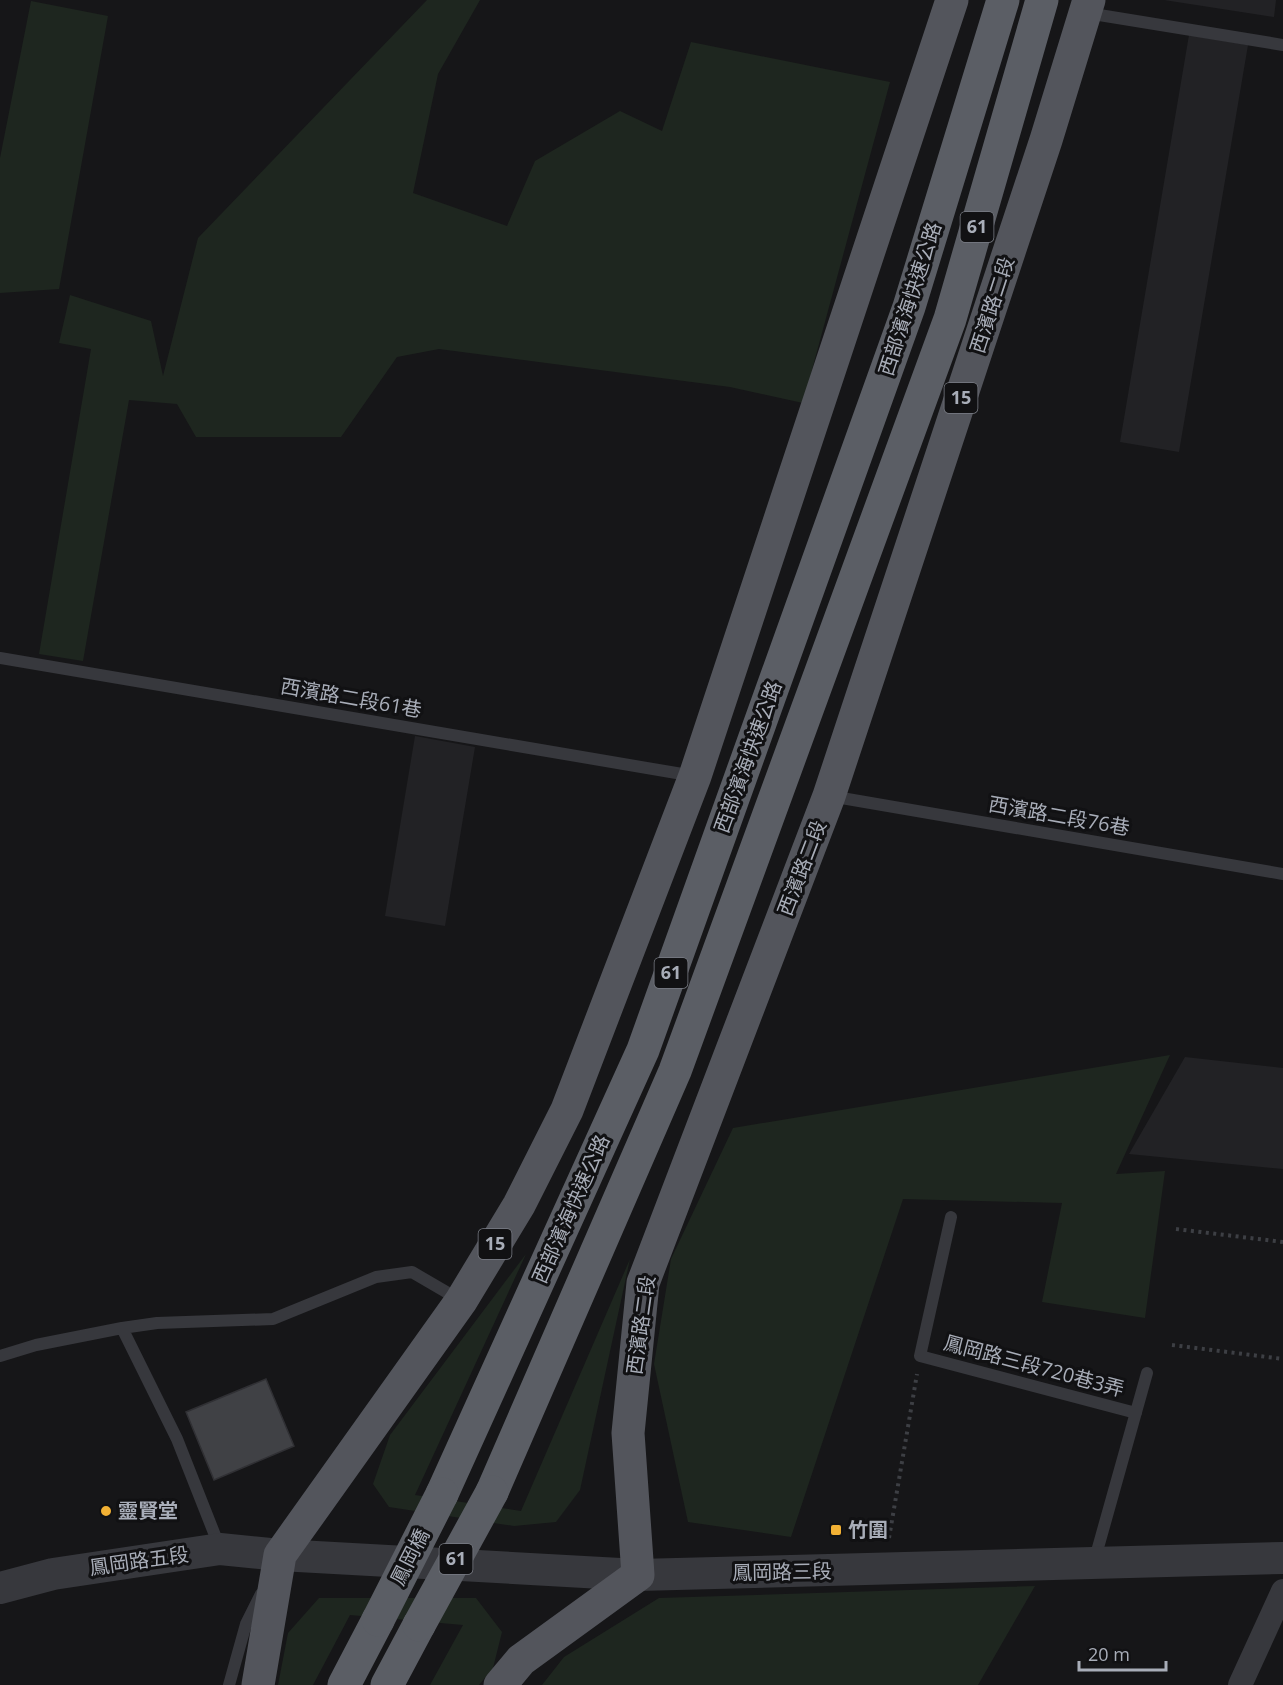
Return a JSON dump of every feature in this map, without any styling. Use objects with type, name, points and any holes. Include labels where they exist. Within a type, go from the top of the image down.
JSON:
[{"type":"highway","name":"西部濱海快速公路","points":[[442,1494],[643,1050],[909,307],[1003,0]]},
{"type":"highway","name":"西部濱海快速公路","points":[[492,1492],[680,1060],[950,320],[1042,0]]},
{"type":"highway","name":"鳳岡橋","points":[[387,1685],[492,1492]]},
{"type":"highway","name":"鳳岡橋","points":[[344,1685],[442,1494]]},
{"type":"main road","name":"15","points":[[258,1685],[280,1555],[461,1301],[519,1205],[567,1110],[694,776],[952,0]]},
{"type":"main road","name":"西濱路二段","points":[[638,1575],[628,1433],[643,1283],[829,796],[1088,7]]},
{"type":"main road","points":[[500,1685],[521,1660],[638,1575]]},
{"type":"street","name":"鳳岡路五段","points":[[0,1588],[53,1574],[220,1549],[280,1555]]},
{"type":"street","name":"鳳岡路三段","points":[[280,1555],[638,1575],[1283,1558]]},
{"type":"street","points":[[1240,1685],[1283,1591]]},
{"type":"lane","points":[[1088,7],[1283,45]]},
{"type":"lane","name":"西濱路二段61巷","points":[[0,658],[694,776]]},
{"type":"lane","name":"西濱路二段76巷","points":[[829,796],[1283,874]]},
{"type":"lane","name":"鳳岡路三段720巷3弄","points":[[951,1217],[920,1356],[1136,1413]]},
{"type":"lane","points":[[0,1356],[36,1345],[157,1323],[273,1319],[376,1276],[412,1272],[461,1301]]},
{"type":"lane","points":[[122,1328],[177,1439],[220,1549]]},
{"type":"lane","points":[[1093,1563],[1147,1373]]},
{"type":"lane","points":[[230,1685],[246,1624],[280,1555]]},
{"type":"path","points":[[1176,1229],[1283,1242]]},
{"type":"path","points":[[1172,1344],[1283,1359]]},
{"type":"path","points":[[884,1569],[920,1356]]},
{"type":"shaded area","points":[[427,0],[480,0],[438,74],[413,193],[507,226],[535,161],[620,111],[662,131],[691,42],[890,82],[803,403],[730,387],[439,349],[397,357],[341,437],[196,437],[177,404],[129,400],[83,661],[39,654],[91,349],[59,343],[70,295],[151,321],[163,376],[198,238]]},
{"type":"shaded area","points":[[1164,0],[1276,0],[1274,17]]},
{"type":"shaded area","points":[[31,1],[108,16],[59,289],[0,293],[0,158]]},
{"type":"shaded area","points":[[1189,35],[1248,45],[1179,452],[1120,442]]},
{"type":"shaded area","points":[[415,736],[475,747],[445,926],[385,916]]},
{"type":"shaded area","points":[[1170,1055],[1116,1174],[1165,1171],[1145,1318],[1042,1302],[1062,1203],[903,1199],[791,1537],[688,1522],[654,1364],[671,1259],[733,1128]]},
{"type":"shaded area","points":[[1185,1057],[1283,1068],[1283,1169],[1129,1154]]},
{"type":"shaded area","points":[[526,1254],[415,1495],[521,1511],[630,1259],[580,1490],[556,1522],[514,1526],[389,1507],[373,1484],[390,1435]]},
{"type":"shaded area","points":[[1035,1586],[978,1685],[542,1685],[564,1657],[659,1598]]},
{"type":"shaded area","points":[[319,1598],[476,1598],[502,1632],[493,1668],[479,1685],[430,1685],[463,1625],[350,1615],[313,1685],[278,1685],[288,1633]]},
{"type":"building","points":[[266,1379],[294,1446],[214,1480],[186,1412]]},
{"type":"place","name":"靈賢堂","points":[[106,1511]]},
{"type":"place","name":"竹圍","points":[[836,1530]]}]
